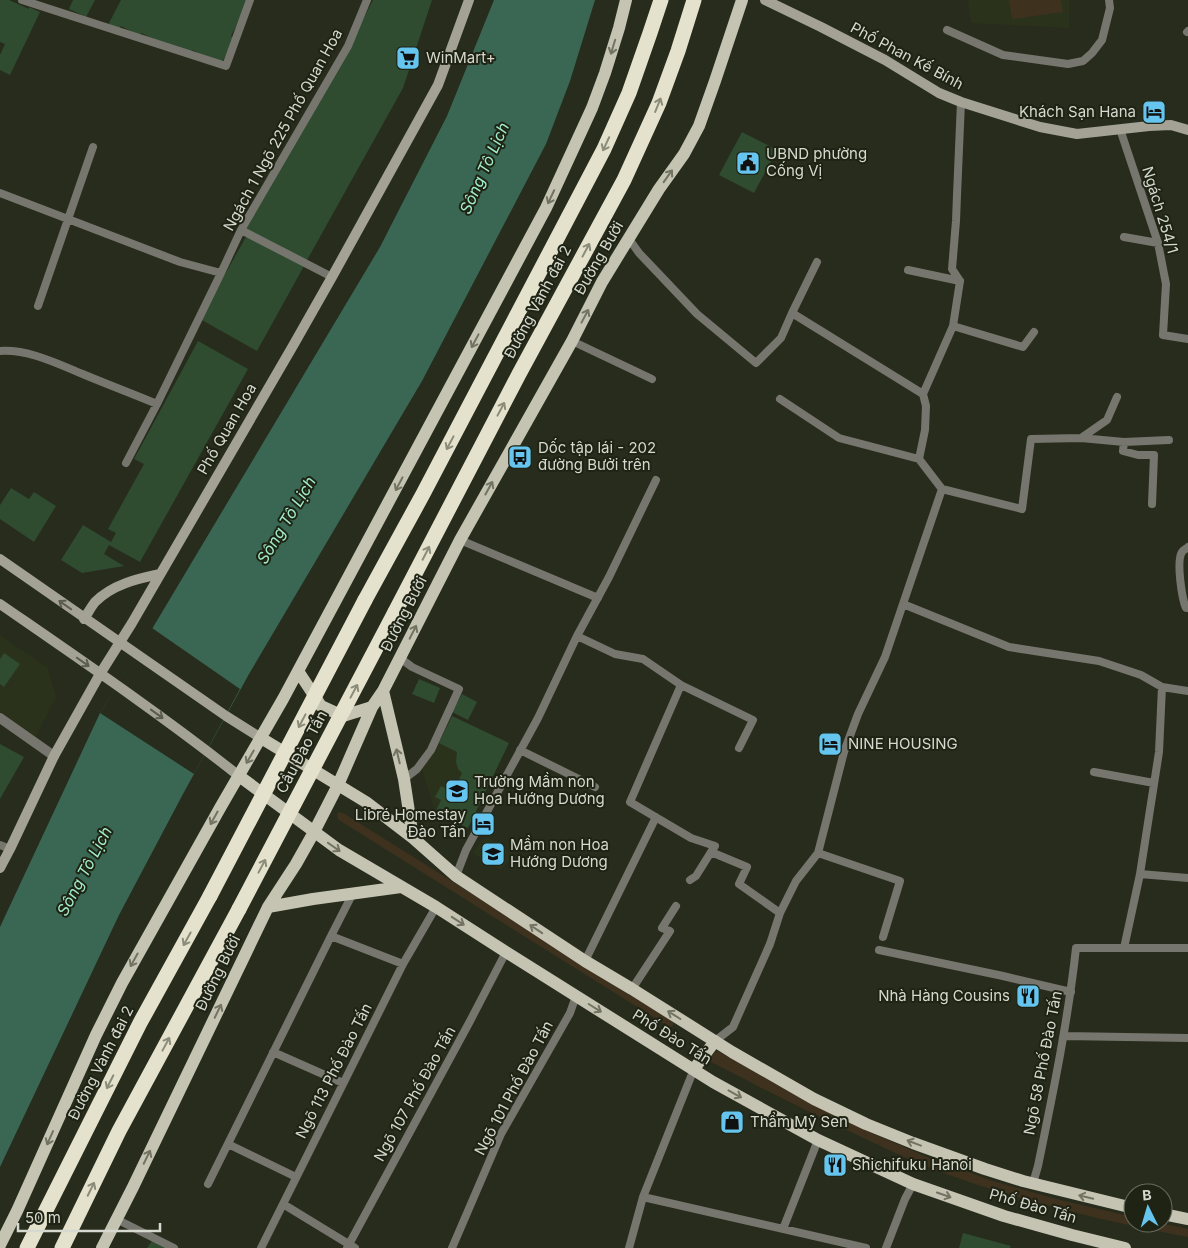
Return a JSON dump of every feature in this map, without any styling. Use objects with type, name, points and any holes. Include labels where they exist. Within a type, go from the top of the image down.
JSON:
[{"type":"highway","name":"Đường Vành đai 2","points":[[365,600],[428,485],[604,149],[629,93],[661,0]]},
{"type":"highway","name":"Đường Vành đai 2","points":[[395,612],[470,467],[624,180],[659,104],[694,0]]},
{"type":"highway","name":"Cầu Đào Tấn","points":[[210,896],[365,600]]},
{"type":"highway","name":"Cầu Đào Tấn","points":[[62,1248],[120,1131],[395,612]]},
{"type":"highway","name":"Đường Vành đai 2","points":[[27,1248],[140,1024],[210,896]]},
{"type":"main road","name":"Phố Quan Hoa","points":[[0,868],[54,756],[332,278],[438,85],[469,0]]},
{"type":"main road","points":[[0,1245],[96,1035],[122,983],[298,671],[546,208],[592,108],[619,28],[626,0]]},
{"type":"main road","name":"Đường Bưởi","points":[[102,1248],[268,907],[314,832],[338,785],[372,707],[383,691],[460,540],[572,341],[602,282],[684,154],[698,126],[715,81],[742,0]]},
{"type":"main road","name":"Phố Phan Kế Bính","points":[[765,0],[885,60],[939,92],[962,102],[1040,127],[1077,134],[1171,125],[1188,130]]},
{"type":"main road","points":[[0,559],[84,619],[261,738]]},
{"type":"main road","points":[[84,619],[95,602],[106,592],[134,580],[160,574]]},
{"type":"main road","points":[[0,604],[117,685],[207,750],[239,776]]},
{"type":"main road","points":[[298,671],[321,706],[344,716],[372,707]]},
{"type":"main road","points":[[383,691],[404,780],[413,838]]},
{"type":"main road","name":"Phố Đào Tấn","points":[[261,738],[366,802],[413,838],[456,876],[585,961],[732,1052],[814,1099],[866,1124],[985,1170],[1123,1206]]},
{"type":"main road","name":"Phố Đào Tấn","points":[[239,776],[339,850],[436,907],[713,1082],[818,1140],[913,1184],[1004,1216],[1125,1248]]},
{"type":"main road","points":[[268,907],[401,887]]},
{"type":"main road","points":[[694,1069],[715,1041]]},
{"type":"main road","points":[[1173,1216],[1188,1219]]},
{"type":"street","points":[[0,718],[54,756]]},
{"type":"lane","points":[[22,0],[226,66],[250,0]]},
{"type":"lane","name":"Ngách 1 Ngõ 225 Phố Quan Hoa","points":[[126,463],[157,404],[241,230],[348,46],[367,0]]},
{"type":"lane","points":[[948,30],[1003,55],[1068,64],[1083,61],[1102,40],[1110,8],[1109,0]]},
{"type":"lane","points":[[919,459],[925,430],[926,406],[923,394],[953,326],[960,280],[952,270],[962,102]]},
{"type":"lane","name":"Ngách 254/1","points":[[1120,129],[1158,243],[1166,284],[1163,335],[1188,339]]},
{"type":"lane","points":[[38,306],[94,147]]},
{"type":"lane","points":[[0,193],[180,262],[221,273]]},
{"type":"lane","points":[[241,230],[332,278]]},
{"type":"lane","points":[[1124,237],[1158,243]]},
{"type":"lane","points":[[629,239],[639,253],[697,314],[756,363],[781,338],[817,262]]},
{"type":"lane","points":[[908,270],[960,280]]},
{"type":"lane","points":[[792,313],[923,394]]},
{"type":"lane","points":[[953,326],[1023,347],[1034,332]]},
{"type":"lane","points":[[572,341],[652,379]]},
{"type":"lane","points":[[0,351],[12,350],[26,353],[157,404]]},
{"type":"lane","points":[[1081,438],[1107,420],[1117,397]]},
{"type":"lane","points":[[780,399],[839,438],[919,459],[942,489],[1022,509],[1032,439],[1081,438],[1124,442],[1169,440]]},
{"type":"lane","points":[[1124,442],[1123,451],[1138,455],[1154,455],[1152,504]]},
{"type":"lane","points":[[456,876],[466,850],[538,718],[656,480]]},
{"type":"lane","points":[[715,1041],[733,1027],[770,944],[780,913],[796,881],[818,853],[844,752],[858,714],[885,657],[942,489]]},
{"type":"lane","points":[[460,540],[598,598]]},
{"type":"lane","points":[[1188,547],[1182,552],[1179,562],[1183,600],[1186,608],[1188,608]]},
{"type":"lane","points":[[903,604],[1009,647],[1099,661],[1141,675],[1162,687],[1188,691]]},
{"type":"lane","points":[[578,636],[615,654],[643,659],[681,685],[753,720],[739,748]]},
{"type":"lane","points":[[400,658],[412,667],[459,690],[431,750],[417,769],[404,780]]},
{"type":"lane","points":[[681,685],[630,802],[691,838],[714,846],[696,876],[690,880]]},
{"type":"lane","points":[[1162,687],[1159,752],[1140,874],[1124,948],[1188,948]]},
{"type":"lane","points":[[520,750],[595,787]]},
{"type":"lane","points":[[1094,772],[1154,783]]},
{"type":"lane","points":[[585,961],[656,817]]},
{"type":"lane","points":[[0,845],[10,849]]},
{"type":"lane","points":[[711,852],[747,867],[739,884],[780,913]]},
{"type":"lane","points":[[818,853],[900,881],[883,937]]},
{"type":"lane","points":[[1140,874],[1188,878]]},
{"type":"lane","points":[[208,1184],[353,893]]},
{"type":"lane","points":[[632,989],[670,931],[662,928],[676,906]]},
{"type":"lane","name":"Ngõ 113 Phố Đào Tấn","points":[[261,1248],[403,964],[436,907]]},
{"type":"lane","points":[[331,936],[403,964]]},
{"type":"lane","name":"Ngõ 58 Phố Đào Tấn","points":[[1033,1183],[1064,1036],[1076,948],[1124,948]]},
{"type":"lane","points":[[879,950],[1071,992]]},
{"type":"lane","name":"Ngõ 107 Phố Đào Tấn","points":[[350,1247],[506,952]]},
{"type":"lane","name":"Ngõ 101 Phố Đào Tấn","points":[[452,1248],[501,1134],[570,1013],[576,996]]},
{"type":"lane","points":[[1064,1036],[1188,1038]]},
{"type":"lane","points":[[273,1052],[344,1083]]},
{"type":"lane","points":[[629,1248],[643,1198],[694,1069]]},
{"type":"lane","points":[[783,1229],[818,1140]]},
{"type":"lane","points":[[228,1144],[296,1177]]},
{"type":"lane","points":[[886,1248],[905,1199],[913,1184]]},
{"type":"lane","points":[[643,1198],[866,1248]]},
{"type":"lane","points":[[283,1204],[350,1247]]},
{"type":"lane","points":[[116,1219],[174,1248]]},
{"type":"shaded area","points":[[968,0],[1069,0],[1069,28],[971,23]]},
{"type":"shaded area","points":[[1009,0],[1061,0],[1063,12],[1012,19]]},
{"type":"shaded area","points":[[0,635],[48,668],[56,697],[35,738],[0,713]]},
{"type":"shaded area","name":"Trường Mầm non Hoa Hướng Dương","points":[[452,716],[509,743],[468,828],[435,813],[422,769],[439,743]]},
{"type":"shaded area","points":[[338,812],[343,813],[671,1018],[674,1023],[672,1027],[339,820]]},
{"type":"shaded area","name":"Mầm non Hoa Hướng Dương","points":[[486,836],[514,854],[501,870],[472,853]]},
{"type":"shaded area","points":[[717,1051],[764,1075],[808,1102],[927,1157],[993,1181],[1056,1199],[1123,1215],[1123,1223],[1055,1208],[989,1189],[925,1166],[816,1115],[707,1060]]},
{"type":"shaded area","points":[[1173,1226],[1188,1229],[1188,1237],[1169,1233],[1173,1233]]},
{"type":"water","name":"Sông Tô Lịch","points":[[494,0],[595,0],[570,81],[546,144],[422,381],[249,674],[183,794],[119,915],[0,1167],[0,927],[100,713],[380,247],[447,116]]},
{"type":"pier","points":[[152,628],[240,689],[194,774],[100,713]]},
{"type":"building","points":[[0,0],[9,0],[40,12],[10,75],[0,70],[0,55],[5,44],[0,42]]},
{"type":"building","points":[[73,0],[95,0],[86,17],[69,9]]},
{"type":"building","points":[[121,0],[250,0],[231,36],[235,38],[221,64],[192,50],[190,54],[175,45],[173,48],[141,33],[140,36],[121,26],[118,31],[108,25]]},
{"type":"building","points":[[373,0],[432,0],[403,88],[306,262],[245,228]]},
{"type":"building","name":"UBND phường Cống Vị","points":[[742,132],[777,150],[754,193],[719,175]]},
{"type":"building","points":[[247,235],[304,266],[257,351],[200,319]]},
{"type":"building","points":[[198,341],[248,369],[140,562],[109,545],[104,554],[124,566],[82,573],[61,560],[83,525],[111,542],[116,533],[108,529],[144,464],[134,459]]},
{"type":"building","points":[[11,488],[29,499],[34,492],[56,506],[34,542],[0,519],[0,505]]},
{"type":"building","points":[[4,653],[20,664],[4,687],[0,684],[0,659]]},
{"type":"building","points":[[419,679],[440,688],[434,703],[412,694]]},
{"type":"building","points":[[462,694],[477,702],[468,720],[452,712]]},
{"type":"building","name":"Trường Mầm non Hoa Hướng Dương","points":[[452,716],[509,743],[468,828],[435,813],[441,800],[435,797],[441,786],[453,792],[462,773],[458,769],[456,762],[457,752],[439,743]]},
{"type":"building","points":[[0,744],[24,757],[0,799]]},
{"type":"building","points":[[963,1233],[1011,1246],[1010,1248],[959,1248]]},
{"type":"building","points":[[154,1238],[169,1248],[147,1248]]},
{"type":"place","name":"WinMart+","points":[[408,58]]},
{"type":"place","name":"Khách Sạn Hana","points":[[1154,112]]},
{"type":"place","name":"UBND phường Cống Vị","points":[[748,163]]},
{"type":"place","name":"Dốc tập lái - 202 đường Bưởi trên","points":[[520,457]]},
{"type":"place","name":"NINE HOUSING","points":[[830,744]]},
{"type":"place","name":"Trường Mầm non Hoa Hướng Dương","points":[[457,791]]},
{"type":"place","name":"Libré Homestay Đào Tấn","points":[[483,824]]},
{"type":"place","name":"Mầm non Hoa Hướng Dương","points":[[493,854]]},
{"type":"place","name":"Nhà Hàng Cousins","points":[[1028,996]]},
{"type":"place","name":"Thẩm Mỹ Sen","points":[[732,1122]]},
{"type":"place","name":"Shichifuku Hanoi","points":[[835,1165]]}]
